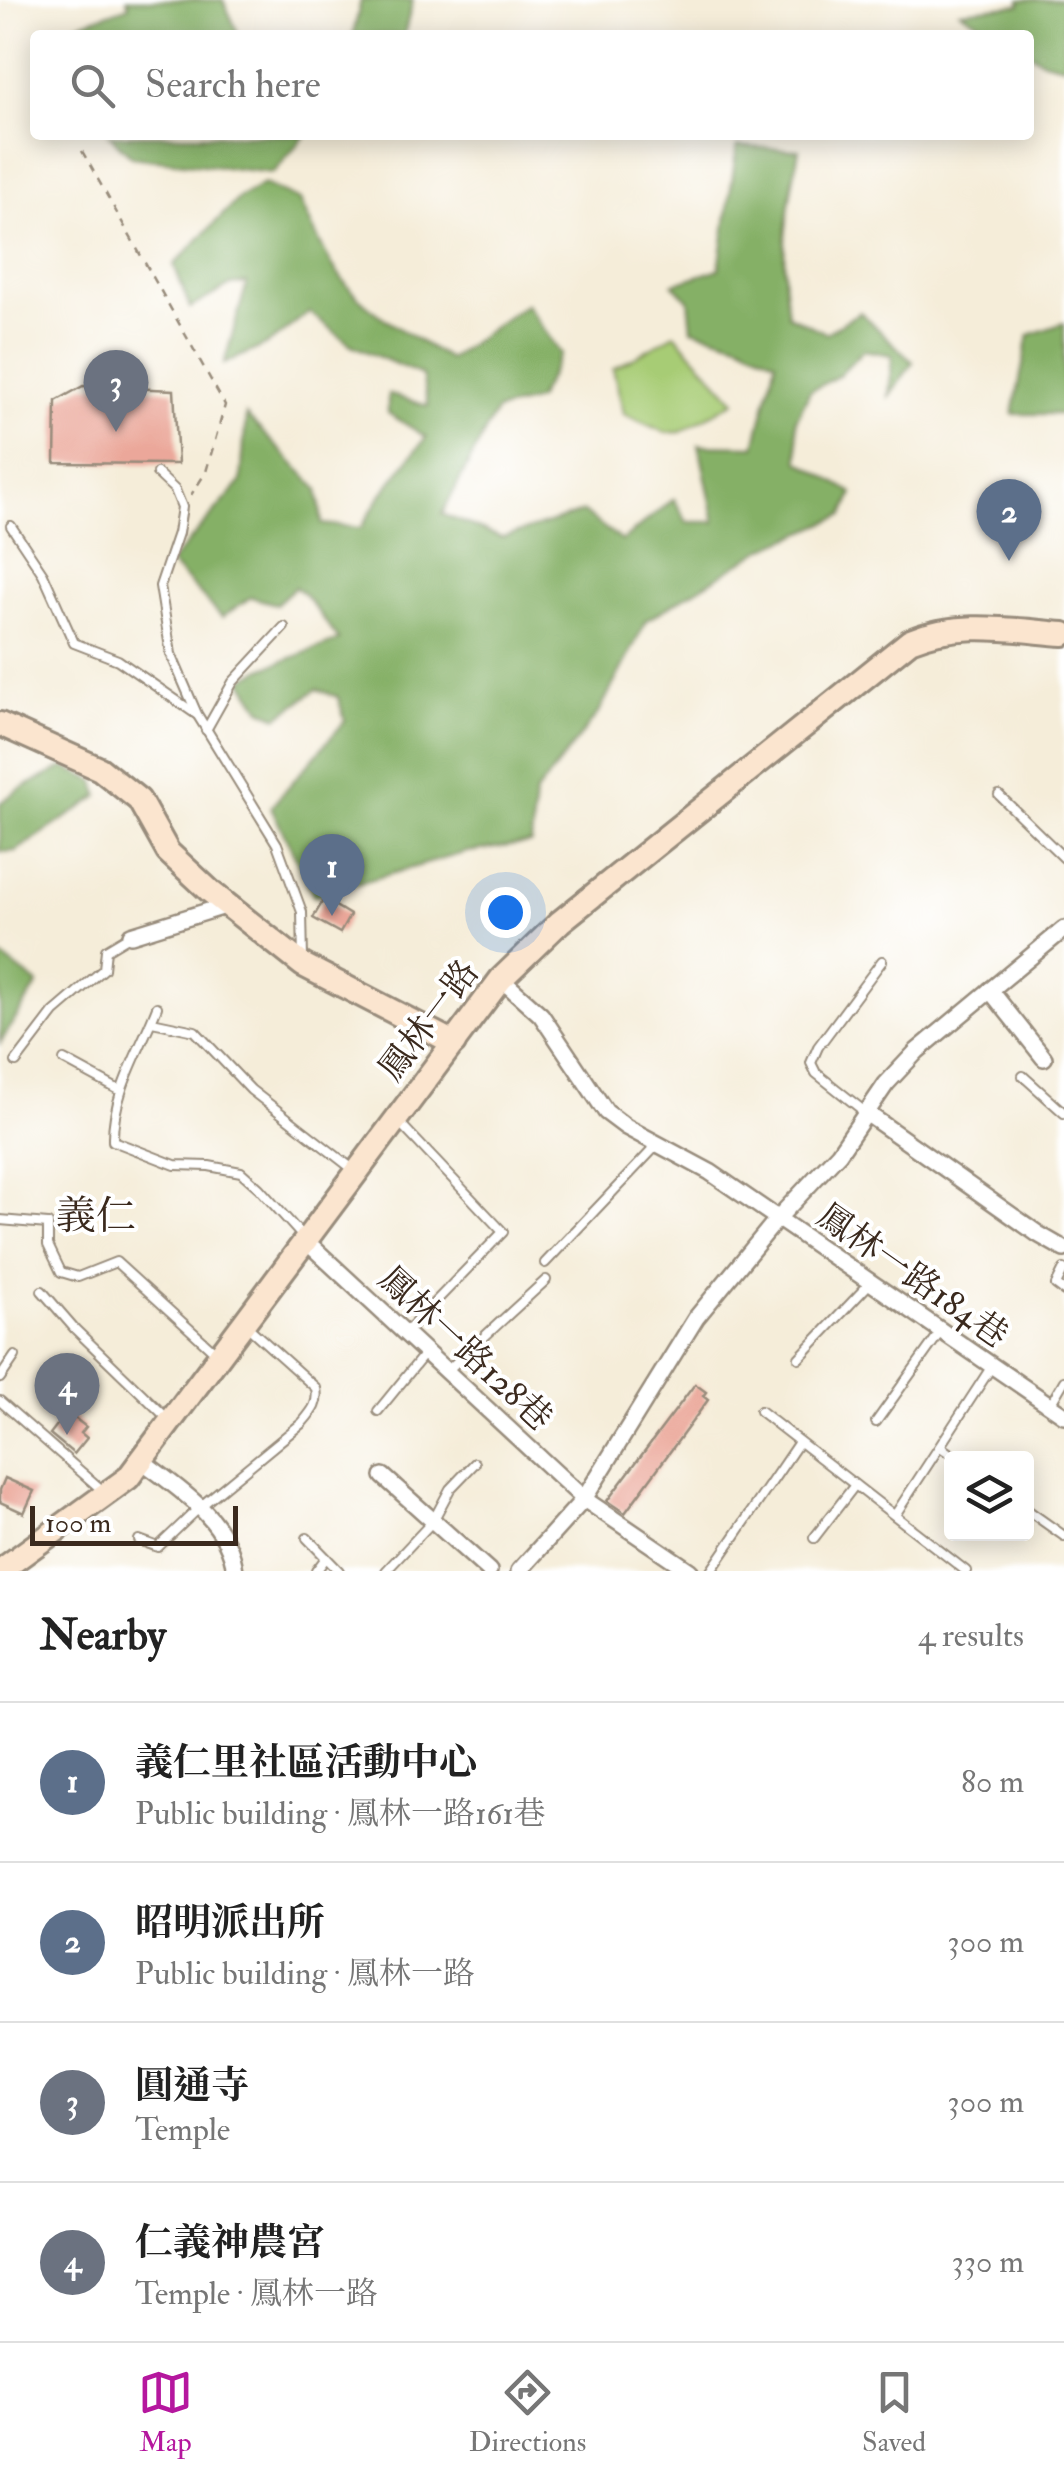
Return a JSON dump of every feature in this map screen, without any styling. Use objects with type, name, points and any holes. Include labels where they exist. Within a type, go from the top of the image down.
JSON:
[{"type":"street","name":"鳳林一路","points":[[0,1571],[108,1495],[142,1461],[501,979],[560,922],[910,641],[934,630],[960,627],[1064,634]]},
{"type":"street","points":[[0,724],[100,769],[113,779],[139,800],[168,852],[304,965],[454,1043]]},
{"type":"street","points":[[131,934],[228,905]]},
{"type":"street","name":"鳳林一路184巷","points":[[584,1499],[696,1318],[778,1218],[838,1154],[866,1112],[918,1051],[1064,929]]},
{"type":"street","name":"鳳林一路184巷","points":[[501,979],[540,1015],[606,1112],[710,1172],[1057,1410]]},
{"type":"street","points":[[990,990],[1044,1058]]},
{"type":"street","points":[[866,1112],[1064,1249]]},
{"type":"street","name":"鳳林一路128巷","points":[[307,1242],[584,1499],[690,1571]]},
{"type":"street","points":[[142,1461],[201,1506],[234,1560],[235,1571]]},
{"type":"street","points":[[383,1476],[490,1571]]},
{"type":"street","points":[[519,1571],[584,1499]]},
{"type":"lane","points":[[157,473],[175,490],[182,507],[178,533],[160,586],[172,654],[197,714],[277,844],[302,912],[304,965]]},
{"type":"lane","points":[[12,526],[42,574],[74,643],[118,660],[197,714]]},
{"type":"lane","points":[[206,730],[233,682],[284,627]]},
{"type":"lane","points":[[999,795],[1064,858]]},
{"type":"lane","points":[[16,1062],[54,1012],[104,969],[106,950],[131,934]]},
{"type":"lane","points":[[866,1112],[816,1073],[811,1062],[882,961]]},
{"type":"lane","points":[[157,1006],[121,1091],[113,1116],[113,1141],[175,1165],[240,1172],[307,1242]]},
{"type":"lane","points":[[152,1022],[195,1032],[251,1090],[357,1173]]},
{"type":"lane","points":[[64,1060],[121,1091]]},
{"type":"lane","points":[[1023,1076],[1064,1113]]},
{"type":"lane","points":[[398,1120],[503,1232],[406,1332]]},
{"type":"lane","points":[[545,1263],[658,1144]]},
{"type":"lane","points":[[0,1220],[48,1224],[48,1246],[61,1272],[78,1277],[116,1262],[221,1357]]},
{"type":"lane","points":[[1064,1270],[1056,1284],[1064,1291]]},
{"type":"lane","points":[[448,1370],[546,1280]]},
{"type":"lane","points":[[799,1358],[871,1282]]},
{"type":"lane","points":[[42,1291],[75,1329],[172,1423]]},
{"type":"lane","points":[[139,1540],[158,1547],[201,1506],[302,1423],[318,1398],[316,1388],[245,1324]]},
{"type":"lane","points":[[876,1422],[942,1331]]},
{"type":"lane","points":[[378,1411],[427,1350]]},
{"type":"lane","points":[[0,1378],[15,1356]]},
{"type":"lane","points":[[895,1516],[992,1366]]},
{"type":"lane","points":[[1057,1410],[1064,1381]]},
{"type":"lane","points":[[0,1401],[108,1495]]},
{"type":"lane","points":[[760,1411],[964,1570]]},
{"type":"lane","points":[[711,1571],[799,1442]]},
{"type":"lane","points":[[940,1446],[947,1451]]},
{"type":"lane","points":[[386,1571],[433,1520],[450,1489],[476,1463]]},
{"type":"lane","points":[[814,1538],[855,1485]]},
{"type":"lane","points":[[1034,1515],[1064,1536]]},
{"type":"lane","points":[[306,1538],[339,1571]]},
{"type":"lane","points":[[316,1571],[326,1558]]},
{"type":"path","points":[[82,152],[225,405],[206,472],[182,507]]},
{"type":"green space","points":[[127,0],[223,0],[237,30],[82,30],[75,25],[129,6]]},
{"type":"green space","points":[[361,0],[413,0],[405,30],[354,30]]},
{"type":"green space","points":[[1020,0],[1064,0],[1064,66],[1034,56],[1034,30],[992,30],[960,11],[1020,5]]},
{"type":"green space","points":[[114,140],[302,140],[273,173],[132,157]]},
{"type":"green space","points":[[737,146],[799,150],[786,232],[788,315],[826,333],[860,312],[913,362],[889,397],[892,355],[863,350],[838,376],[810,391],[796,420],[799,461],[853,493],[844,515],[763,549],[647,620],[599,712],[535,794],[531,843],[467,852],[314,896],[271,807],[345,721],[338,697],[317,689],[278,717],[261,709],[242,680],[339,640],[295,587],[276,604],[251,597],[222,617],[170,563],[241,482],[246,415],[318,489],[322,524],[361,528],[426,437],[388,413],[388,394],[428,406],[422,375],[351,345],[309,312],[268,344],[224,364],[247,283],[231,285],[190,308],[174,265],[239,198],[264,184],[300,200],[328,258],[361,300],[449,359],[526,304],[561,354],[537,400],[496,411],[442,514],[502,538],[583,512],[622,541],[674,499],[687,522],[715,522],[699,445],[755,446],[776,361],[739,343],[692,329],[689,300],[673,284],[719,269]]},
{"type":"green space","points":[[1064,323],[1064,414],[1013,414],[1029,335]]},
{"type":"green space","points":[[675,334],[735,401],[681,432],[666,433],[624,414],[613,369]]},
{"type":"green space","points":[[64,767],[95,781],[99,796],[16,851],[0,852],[0,803]]},
{"type":"green space","points":[[0,957],[38,984],[0,1043]]},
{"type":"building","points":[[83,386],[174,390],[178,464],[55,463],[56,401]]},
{"type":"building","points":[[324,899],[350,915],[340,933],[313,918]]},
{"type":"building","points":[[695,1384],[706,1392],[703,1396],[708,1400],[625,1513],[607,1501]]},
{"type":"building","points":[[67,1412],[86,1427],[81,1433],[87,1438],[74,1454],[50,1434]]},
{"type":"building","points":[[5,1478],[34,1491],[24,1513],[0,1502]]},
{"type":"place","name":"圓通寺","points":[[116,432]]},
{"type":"place","name":"昭明派出所","points":[[1009,561]]},
{"type":"place","name":"義仁里社區活動中心","points":[[332,916]]},
{"type":"place","name":"仁義神農宮","points":[[67,1435]]},
{"type":"district","name":"義仁","points":[[96,1215]]}]
